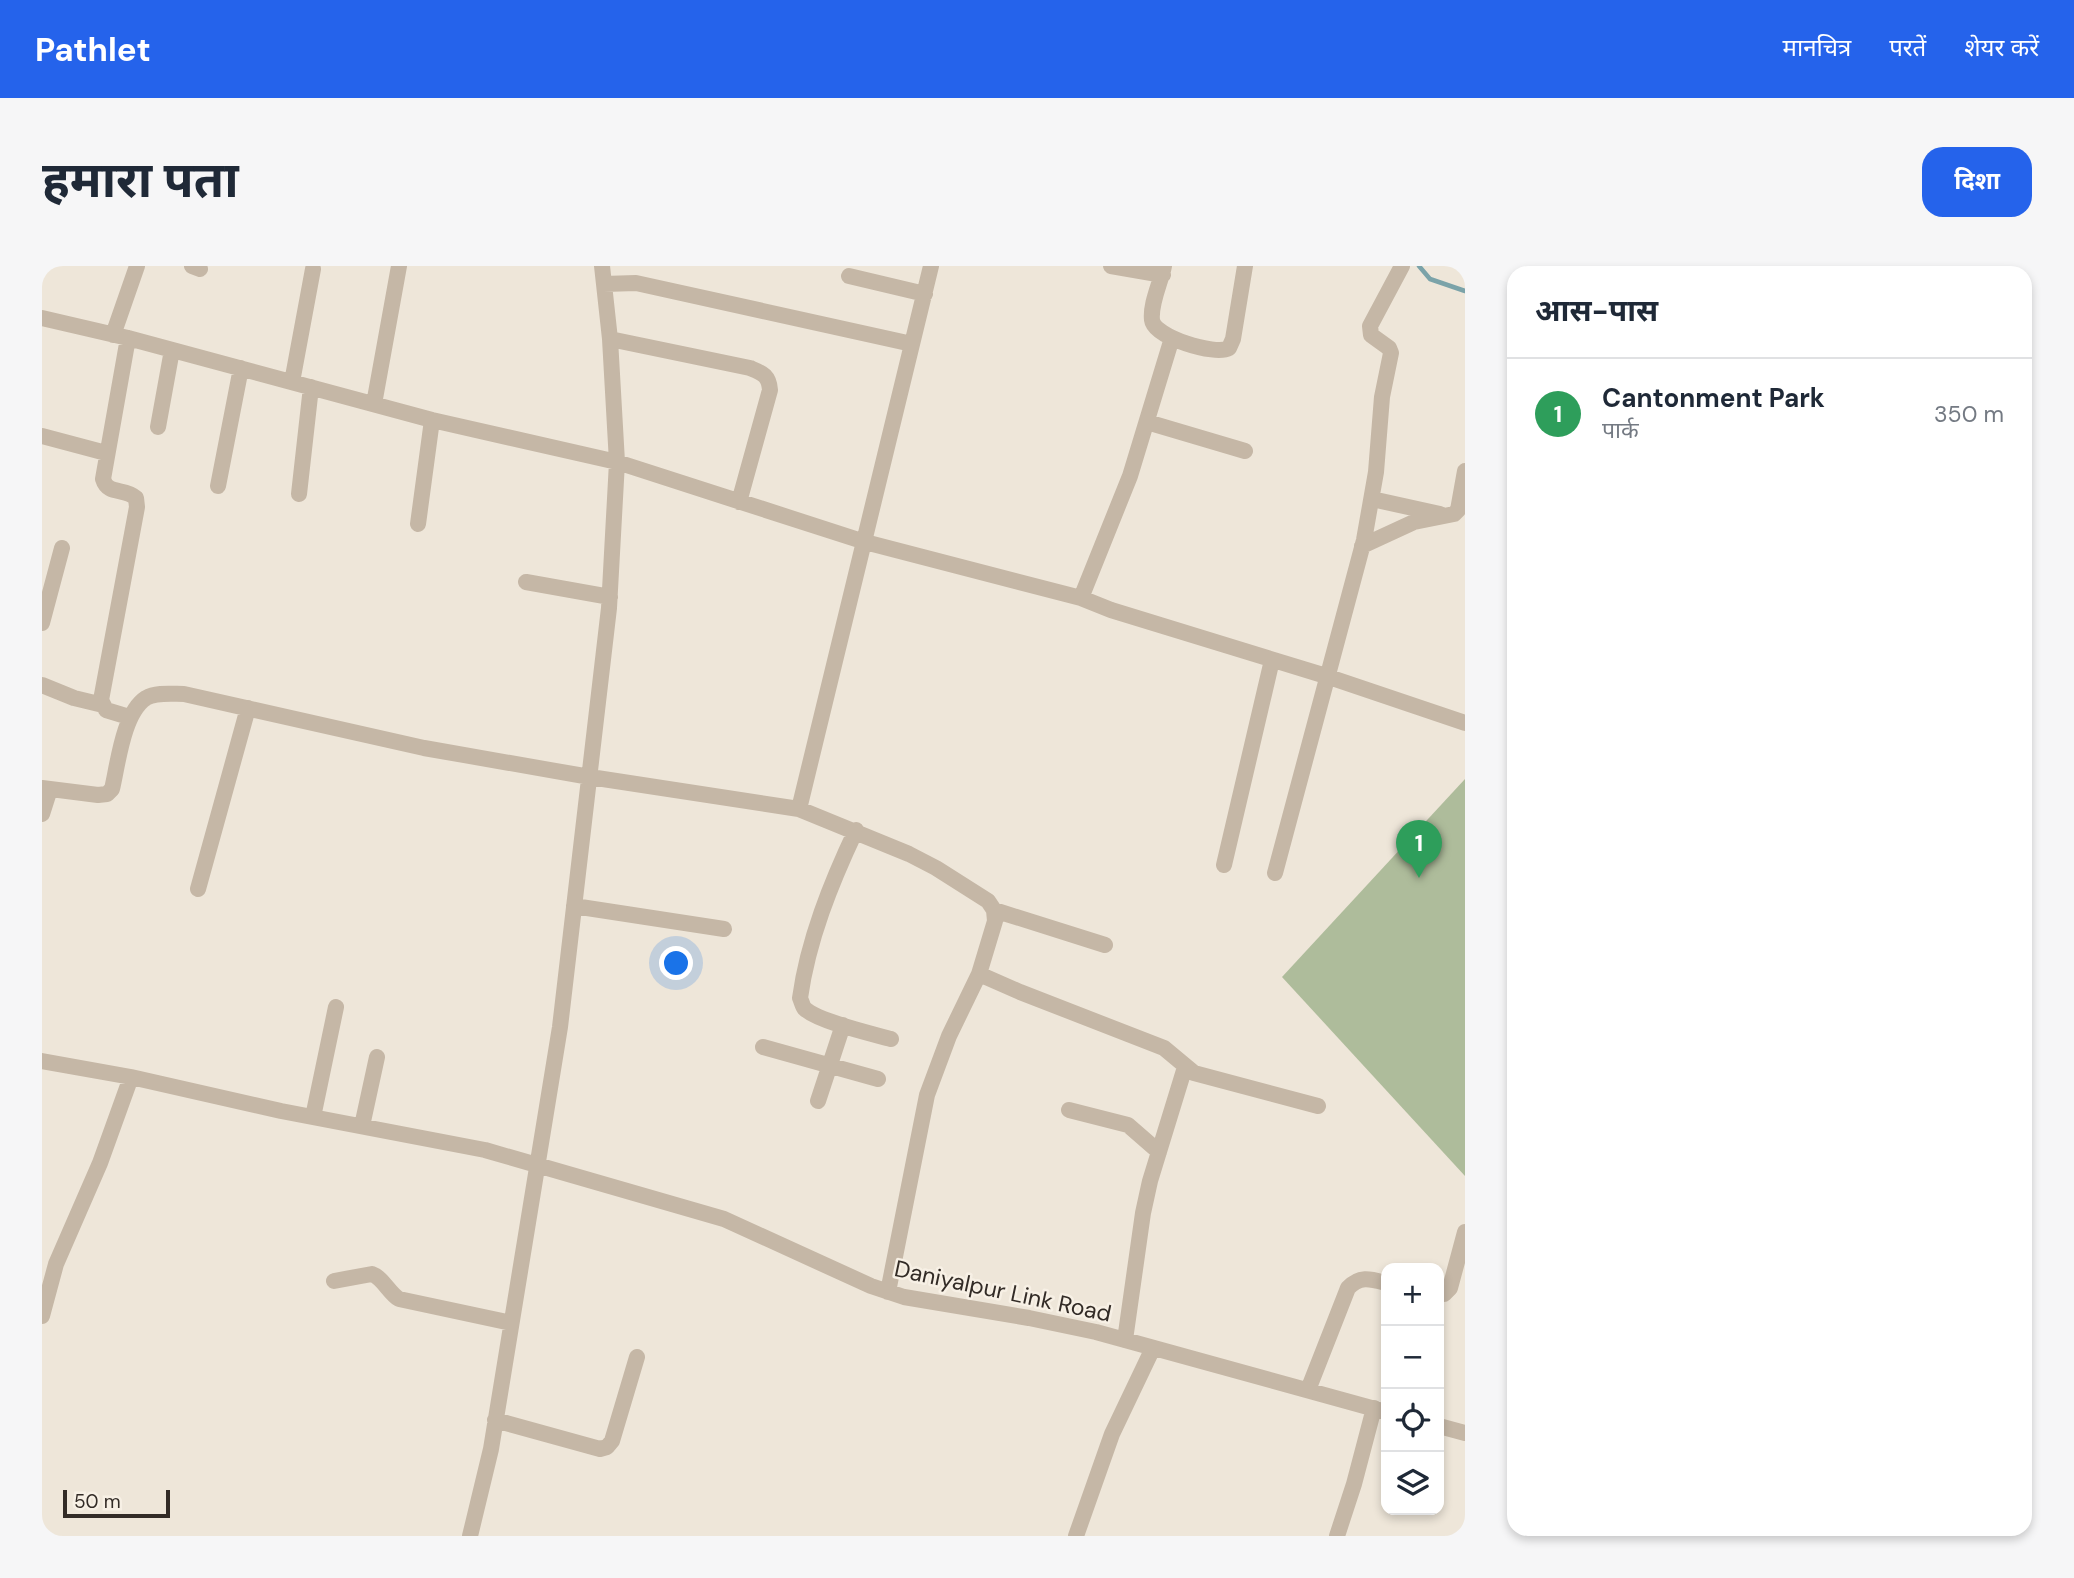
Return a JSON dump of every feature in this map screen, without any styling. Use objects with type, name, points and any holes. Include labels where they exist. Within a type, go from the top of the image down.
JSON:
[{"type":"street","points":[[129,718],[106,710],[102,690],[137,507],[136,498],[130,492],[111,491],[105,486],[103,470],[120,337],[137,266]]},
{"type":"street","points":[[374,404],[399,266]]},
{"type":"street","points":[[470,1536],[495,1420],[560,1027],[610,597],[617,462],[610,339],[602,266]]},
{"type":"street","points":[[799,808],[932,266]]},
{"type":"street","points":[[1111,266],[1164,270],[1152,319],[1155,327],[1172,338],[1219,352],[1229,348],[1238,317],[1245,266]]},
{"type":"street","points":[[1275,873],[1362,546],[1372,499],[1382,397],[1391,353],[1389,348],[1369,331],[1402,266]]},
{"type":"street","points":[[292,382],[313,269]]},
{"type":"street","points":[[849,276],[925,294]]},
{"type":"street","points":[[604,284],[636,283],[912,344]]},
{"type":"street","points":[[42,318],[432,420],[617,462],[864,542],[1081,598],[1111,610],[1326,676],[1465,723]]},
{"type":"street","points":[[1081,598],[1130,476],[1172,338]]},
{"type":"street","points":[[610,339],[750,368],[763,373],[769,380],[769,390],[739,502]]},
{"type":"street","points":[[158,427],[172,350]]},
{"type":"street","points":[[218,486],[242,369]]},
{"type":"street","points":[[299,494],[311,387]]},
{"type":"street","points":[[418,524],[432,420]]},
{"type":"street","points":[[1147,422],[1245,451]]},
{"type":"street","points":[[42,436],[106,453]]},
{"type":"street","points":[[1362,546],[1414,522],[1449,516],[1458,510],[1465,471]]},
{"type":"street","points":[[1372,499],[1449,516]]},
{"type":"street","points":[[42,623],[62,548]]},
{"type":"street","points":[[526,582],[610,597]]},
{"type":"street","points":[[1224,865],[1272,660]]},
{"type":"street","points":[[42,685],[74,698],[103,705]]},
{"type":"street","points":[[42,814],[46,789],[107,794],[112,789],[129,718],[147,697],[168,693],[184,694],[424,748],[799,808],[856,830],[936,868],[988,901],[994,910],[995,921],[979,974],[950,1036],[927,1095],[888,1292]]},
{"type":"street","points":[[198,889],[248,709]]},
{"type":"street","points":[[856,830],[835,874],[800,998],[803,1008],[812,1013],[891,1039]]},
{"type":"street","points":[[574,906],[724,929]]},
{"type":"street","points":[[994,910],[1105,945]]},
{"type":"street","points":[[979,974],[1164,1048],[1195,1073],[1318,1106]]},
{"type":"street","points":[[313,1117],[336,1007]]},
{"type":"street","points":[[818,1101],[843,1025]]},
{"type":"street","points":[[763,1047],[878,1079]]},
{"type":"street","points":[[362,1126],[377,1057]]},
{"type":"street","name":"Daniyalpur Link Road","points":[[42,1061],[485,1150],[723,1219],[904,1297],[1029,1318],[1125,1340],[1380,1410]]},
{"type":"street","points":[[1125,1340],[1143,1213],[1185,1067]]},
{"type":"street","points":[[42,1316],[56,1264],[100,1163],[131,1077]]},
{"type":"street","points":[[1069,1110],[1128,1125],[1159,1152]]},
{"type":"street","points":[[1444,1294],[1450,1287],[1464,1243]]},
{"type":"street","points":[[334,1281],[372,1274],[399,1299],[512,1323]]},
{"type":"street","points":[[1308,1390],[1348,1288],[1355,1280],[1365,1278],[1381,1282]]},
{"type":"street","points":[[1076,1536],[1112,1434],[1153,1348]]},
{"type":"street","points":[[495,1420],[600,1448],[607,1447],[612,1441],[637,1357]]},
{"type":"street","points":[[1337,1536],[1380,1410]]},
{"type":"street","points":[[1444,1427],[1465,1433]]},
{"type":"green space","points":[[1465,779],[1465,1176],[1282,977]]},
{"type":"waterway","points":[[1419,266],[1430,279],[1465,291]]},
{"type":"place","name":"Cantonment Park","points":[[1419,878]]}]
